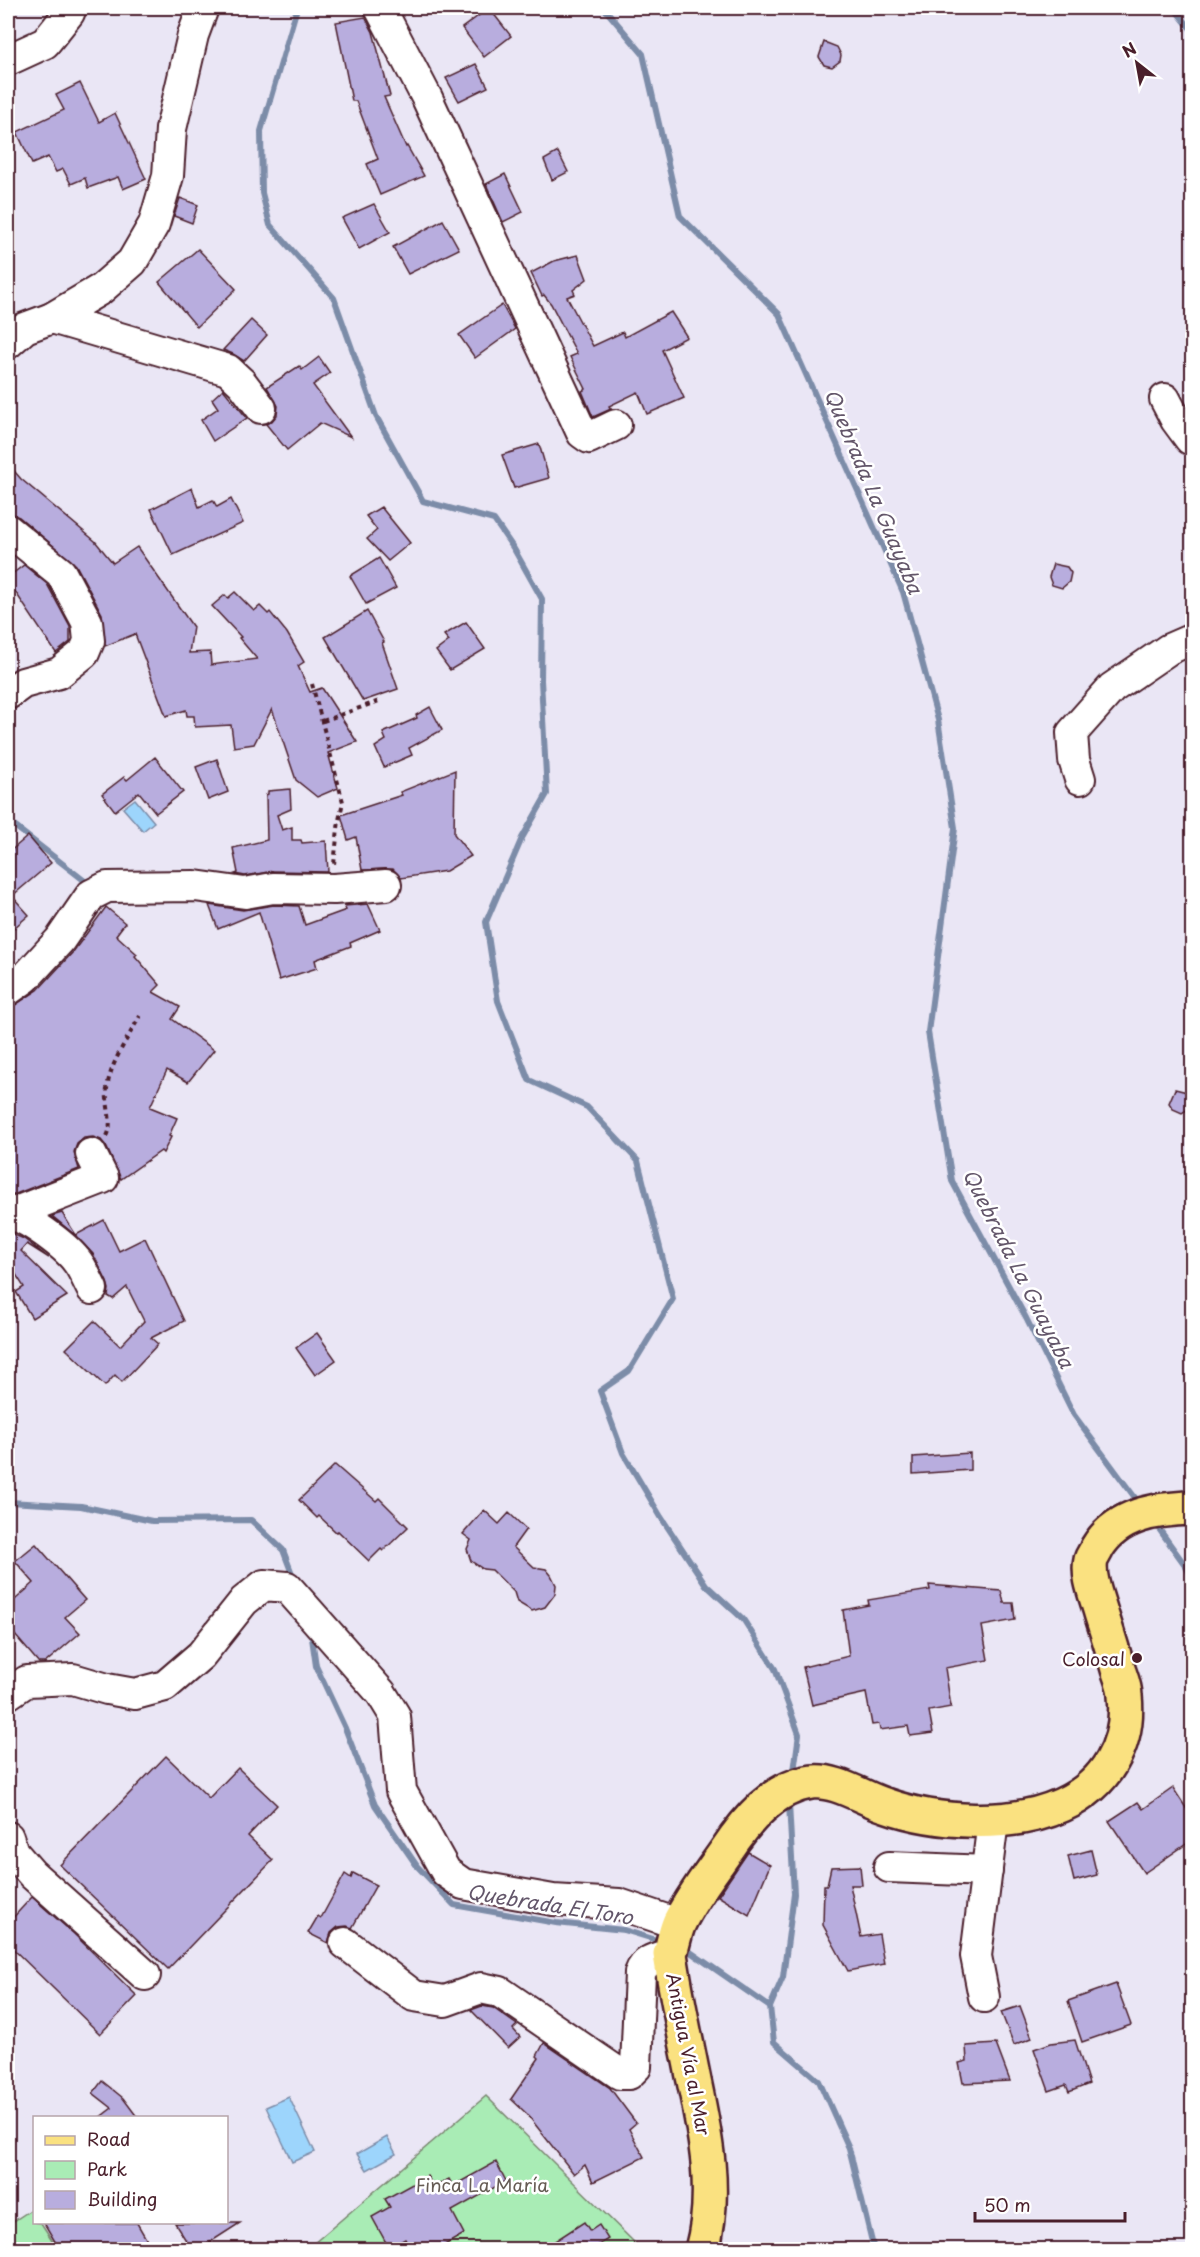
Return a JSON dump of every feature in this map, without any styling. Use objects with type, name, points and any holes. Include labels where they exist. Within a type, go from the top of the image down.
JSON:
[{"type":"main road","points":[[674,1940],[741,1828],[766,1803],[793,1788],[813,1782],[842,1787],[886,1805],[928,1815],[993,1821],[1030,1816],[1060,1806],[1089,1789],[1101,1778],[1115,1758],[1125,1728],[1125,1694],[1092,1583],[1091,1560],[1102,1540],[1136,1515],[1165,1509],[1192,1508]]},
{"type":"main road","name":"Antigua Vía al Mar","points":[[674,1940],[706,2139],[710,2187],[709,2225],[702,2250]]},
{"type":"street","points":[[8,60],[45,43],[71,8]]},
{"type":"street","points":[[8,343],[25,328],[52,318],[101,289],[132,262],[154,224],[168,176],[174,119],[193,35],[202,8]]},
{"type":"street","points":[[380,8],[427,98],[582,433],[589,438],[616,425]]},
{"type":"street","points":[[8,42],[45,43]]},
{"type":"street","points":[[52,318],[228,370],[242,383],[261,408]]},
{"type":"street","points":[[1165,399],[1176,420],[1192,439]]},
{"type":"street","points":[[8,530],[61,573],[87,622],[89,641],[84,653],[59,673],[23,682],[8,694]]},
{"type":"street","points":[[1080,779],[1074,760],[1072,733],[1112,688],[1169,649],[1192,639]]},
{"type":"street","points":[[8,990],[25,978],[60,940],[91,896],[107,887],[195,886],[245,893],[273,888],[334,889],[386,885]]},
{"type":"street","points":[[9,1214],[103,1178],[91,1154]]},
{"type":"street","points":[[9,1214],[43,1232],[76,1260],[92,1289]]},
{"type":"street","points":[[8,1694],[27,1681],[73,1679],[135,1694],[165,1686],[201,1655],[244,1600],[264,1585],[287,1587],[381,1693],[395,1716],[401,1791],[446,1872],[463,1884],[553,1900],[619,1904],[674,1940],[643,1965],[640,1973],[636,2067],[629,2074],[620,2074],[500,1992],[481,1988],[445,2001],[414,1995],[345,1943]]},
{"type":"street","points":[[984,1997],[976,1956],[993,1821]]},
{"type":"street","points":[[8,1837],[13,1852],[32,1874],[145,1975]]},
{"type":"street","points":[[889,1867],[987,1871]]},
{"type":"path","points":[[312,684],[343,802],[334,855],[334,889]]},
{"type":"path","points":[[323,721],[382,700]]},
{"type":"path","points":[[91,1154],[90,1148],[109,1132],[106,1102],[112,1068],[140,1016]]},
{"type":"green space","name":"Finca La María","points":[[486,2096],[641,2249],[306,2250]]},
{"type":"green space","points":[[32,2209],[33,2224],[42,2224],[58,2249],[8,2249],[8,2225]]},
{"type":"water","points":[[135,799],[154,822],[143,831],[123,808]]},
{"type":"water","points":[[289,2097],[315,2152],[292,2162],[266,2107]]},
{"type":"water","points":[[387,2137],[396,2154],[367,2170],[357,2154]]},
{"type":"building","points":[[489,8],[511,36],[484,57],[462,28]]},
{"type":"building","points":[[365,17],[373,32],[390,96],[384,97],[406,147],[424,176],[380,195],[367,164],[378,159],[356,101],[352,101],[336,22]]},
{"type":"building","points":[[824,42],[837,47],[841,55],[840,61],[832,67],[824,65],[819,57]]},
{"type":"building","points":[[476,64],[488,87],[459,101],[446,78]]},
{"type":"building","points":[[80,83],[99,122],[115,113],[146,179],[123,189],[118,177],[88,188],[85,178],[71,184],[63,169],[56,172],[48,157],[32,164],[17,132],[64,110],[56,95]]},
{"type":"building","points":[[558,152],[568,172],[552,180],[544,160]]},
{"type":"building","points":[[505,174],[523,212],[503,222],[486,184]]},
{"type":"building","points":[[180,198],[198,205],[192,223],[174,216]]},
{"type":"building","points":[[374,204],[390,232],[359,249],[342,218]]},
{"type":"building","points":[[443,220],[459,249],[408,274],[393,247]]},
{"type":"building","points":[[198,249],[236,289],[197,327],[159,282]]},
{"type":"building","points":[[578,255],[587,279],[573,290],[575,294],[567,297],[593,346],[623,332],[625,337],[671,312],[687,337],[662,350],[684,398],[647,414],[638,392],[609,406],[611,409],[593,417],[582,391],[586,389],[570,357],[577,354],[551,304],[544,295],[542,296],[531,273],[554,261]]},
{"type":"building","points":[[502,305],[515,329],[475,358],[459,335]]},
{"type":"building","points":[[251,320],[267,335],[244,361],[223,350]]},
{"type":"building","points":[[319,357],[330,373],[313,385],[351,437],[320,423],[287,450],[266,424],[277,415],[278,406],[267,387],[299,366],[302,370]]},
{"type":"building","points":[[223,389],[247,418],[213,441],[201,420],[218,408],[212,399]]},
{"type":"building","points":[[539,444],[549,478],[514,488],[502,455]]},
{"type":"building","points":[[8,464],[21,479],[95,541],[113,563],[137,547],[193,627],[189,653],[210,652],[211,665],[257,659],[239,638],[241,637],[212,606],[225,595],[228,598],[235,592],[254,611],[260,606],[268,614],[270,612],[287,633],[304,662],[298,666],[310,692],[322,688],[357,742],[328,753],[338,788],[317,797],[296,780],[272,709],[254,744],[234,747],[231,725],[195,727],[194,716],[187,716],[186,710],[166,716],[135,634],[105,646],[102,614],[76,565],[19,517],[8,513]]},
{"type":"building","points":[[192,488],[199,507],[213,500],[217,507],[231,499],[243,523],[173,555],[151,509]]},
{"type":"building","points":[[381,507],[410,543],[388,561],[367,539],[377,530],[366,516]]},
{"type":"building","points":[[379,558],[396,588],[366,604],[350,576]]},
{"type":"building","points":[[1053,564],[1067,567],[1071,573],[1069,582],[1062,588],[1052,585],[1049,577]]},
{"type":"building","points":[[24,565],[47,584],[70,627],[70,642],[56,653],[8,581],[8,577]]},
{"type":"building","points":[[367,611],[384,642],[382,643],[398,689],[363,701],[325,637]]},
{"type":"building","points":[[466,622],[485,649],[450,670],[436,651],[449,641],[444,635]]},
{"type":"building","points":[[430,707],[442,730],[409,748],[412,755],[384,767],[375,747],[386,740],[383,733],[417,718],[416,715]]},
{"type":"building","points":[[155,757],[183,792],[156,813],[139,792],[115,811],[102,794],[124,777],[127,780]]},
{"type":"building","points":[[217,759],[228,792],[208,800],[196,767]]},
{"type":"building","points":[[455,770],[454,834],[471,856],[446,871],[401,878],[393,869],[362,870],[356,837],[348,840],[341,815],[402,795],[400,792]]},
{"type":"building","points":[[290,789],[291,809],[277,815],[282,830],[292,827],[292,840],[301,840],[302,843],[326,841],[328,872],[273,871],[245,876],[235,874],[238,873],[233,848],[267,840],[266,795],[268,791]]},
{"type":"building","points":[[28,836],[51,863],[12,896],[29,915],[8,933],[8,853]]},
{"type":"building","points":[[368,904],[380,930],[350,943],[351,946],[315,960],[317,968],[279,980],[259,912],[218,929],[209,905],[243,910],[274,905],[299,906],[305,925],[346,910],[344,906]]},
{"type":"building","points":[[106,907],[125,923],[116,935],[137,954],[135,956],[160,985],[153,992],[180,1007],[172,1019],[214,1050],[188,1082],[167,1070],[150,1107],[177,1118],[163,1153],[161,1151],[121,1179],[101,1140],[93,1137],[84,1138],[77,1144],[74,1152],[79,1169],[8,1197],[8,1012],[38,990],[73,952]]},
{"type":"building","points":[[1175,1089],[1187,1092],[1192,1098],[1190,1108],[1182,1113],[1173,1109],[1169,1103]]},
{"type":"building","points":[[62,1213],[76,1235],[104,1220],[119,1251],[145,1238],[184,1321],[151,1338],[158,1344],[122,1382],[115,1375],[105,1386],[66,1349],[94,1321],[120,1346],[144,1321],[127,1287],[113,1299],[108,1296],[107,1282],[93,1254],[52,1216]]},
{"type":"building","points":[[8,1232],[24,1239],[49,1258],[27,1244],[21,1251],[67,1296],[32,1318],[16,1292],[24,1287],[10,1265],[8,1268]]},
{"type":"building","points":[[317,1333],[336,1360],[315,1375],[296,1348]]},
{"type":"building","points":[[970,1453],[970,1470],[913,1474],[913,1457]]},
{"type":"building","points":[[335,1465],[376,1501],[379,1498],[408,1527],[369,1561],[338,1531],[336,1532],[319,1516],[317,1518],[299,1500]]},
{"type":"building","points":[[484,1510],[499,1524],[509,1513],[526,1529],[513,1547],[534,1567],[546,1569],[551,1575],[556,1585],[555,1594],[545,1607],[532,1611],[517,1602],[514,1592],[492,1570],[483,1569],[471,1561],[467,1549],[471,1540],[463,1534]]},
{"type":"building","points":[[36,1544],[85,1600],[65,1617],[80,1633],[45,1663],[39,1663],[8,1627],[8,1606],[34,1583],[15,1561]]},
{"type":"building","points":[[929,1585],[1001,1591],[1004,1603],[1013,1603],[1015,1620],[982,1626],[988,1660],[945,1668],[951,1707],[929,1711],[933,1733],[910,1736],[908,1726],[880,1730],[879,1724],[872,1725],[866,1693],[812,1705],[803,1667],[849,1656],[843,1610],[869,1605],[868,1600],[930,1590]]},
{"type":"building","points":[[166,1756],[209,1798],[238,1768],[277,1805],[248,1836],[273,1860],[168,1969],[60,1865]]},
{"type":"building","points":[[1173,1788],[1192,1817],[1192,1840],[1144,1873],[1109,1821],[1138,1802],[1143,1809]]},
{"type":"building","points":[[1091,1850],[1097,1875],[1074,1881],[1068,1856]]},
{"type":"building","points":[[748,1852],[770,1865],[749,1915],[718,1896]]},
{"type":"building","points":[[860,1866],[862,1885],[850,1885],[861,1937],[879,1934],[884,1964],[848,1971],[823,1925],[824,1885],[827,1885],[831,1867]]},
{"type":"building","points":[[353,1873],[376,1885],[352,1928],[338,1927],[331,1933],[328,1943],[308,1933],[318,1916],[321,1918],[345,1874],[351,1878]]},
{"type":"building","points":[[32,1897],[74,1934],[137,1996],[100,2034],[8,1944],[8,1923]]},
{"type":"building","points":[[1116,1984],[1131,2025],[1082,2042],[1068,2001]]},
{"type":"building","points":[[482,2006],[493,2008],[517,2025],[513,2029],[520,2037],[508,2048],[471,2010]]},
{"type":"building","points":[[1020,2006],[1032,2038],[1014,2045],[1001,2012]]},
{"type":"building","points":[[1075,2040],[1089,2084],[1069,2092],[1066,2085],[1049,2091],[1034,2049],[1051,2043]]},
{"type":"building","points":[[544,2043],[610,2088],[636,2123],[629,2129],[644,2157],[593,2182],[585,2165],[574,2174],[527,2114],[511,2099],[539,2058],[537,2056]]},
{"type":"building","points":[[996,2044],[1010,2081],[963,2083],[959,2063],[967,2061],[966,2046]]},
{"type":"building","points":[[102,2081],[123,2098],[136,2116],[102,2116],[112,2108],[93,2093]]},
{"type":"building","points":[[496,2162],[506,2181],[452,2211],[464,2234],[436,2250],[411,2250],[405,2239],[389,2248],[372,2217],[390,2207],[385,2199],[427,2176],[434,2187],[449,2179],[453,2186]]},
{"type":"building","points":[[584,2222],[590,2231],[599,2225],[608,2239],[591,2250],[541,2250]]},
{"type":"building","points":[[240,2223],[198,2250],[192,2250],[176,2224]]},
{"type":"building","points":[[45,2224],[138,2224],[148,2242],[136,2250],[60,2250]]},
{"type":"waterway","points":[[297,8],[261,131],[262,193],[270,225],[334,298],[376,416],[423,501],[494,520],[514,549],[542,599],[541,680],[547,794],[522,838],[486,922],[498,1001],[529,1080],[587,1107],[638,1161],[673,1299],[629,1371],[600,1391],[623,1453],[661,1517],[706,1585],[743,1619],[775,1669],[799,1734],[794,1771]]},
{"type":"waterway","name":"Quebrada La Guayaba","points":[[604,8],[643,54],[680,216],[779,314],[903,592],[938,720],[955,828],[928,1032],[952,1181],[1026,1318],[1074,1415],[1136,1499]]},
{"type":"waterway","points":[[1174,8],[1192,30]]},
{"type":"waterway","points":[[8,821],[90,885]]},
{"type":"waterway","name":"Quebrada El Toro","points":[[8,1502],[81,1506],[152,1521],[251,1520],[283,1550],[294,1579]]},
{"type":"waterway","name":"Quebrada La Guayaba","points":[[1154,1522],[1192,1578]]},
{"type":"waterway","name":"Quebrada El Toro","points":[[311,1631],[316,1666],[345,1728],[375,1805],[417,1866],[454,1905],[556,1923],[624,1930],[663,1942]]},
{"type":"waterway","points":[[789,1804],[794,1894],[783,1977],[770,2007],[774,2042],[819,2081],[849,2148],[874,2250]]},
{"type":"waterway","name":"Quebrada El Toro","points":[[681,1948],[689,1951],[770,2007]]},
{"type":"place","name":"Colosal","points":[[1137,1658]]}]
